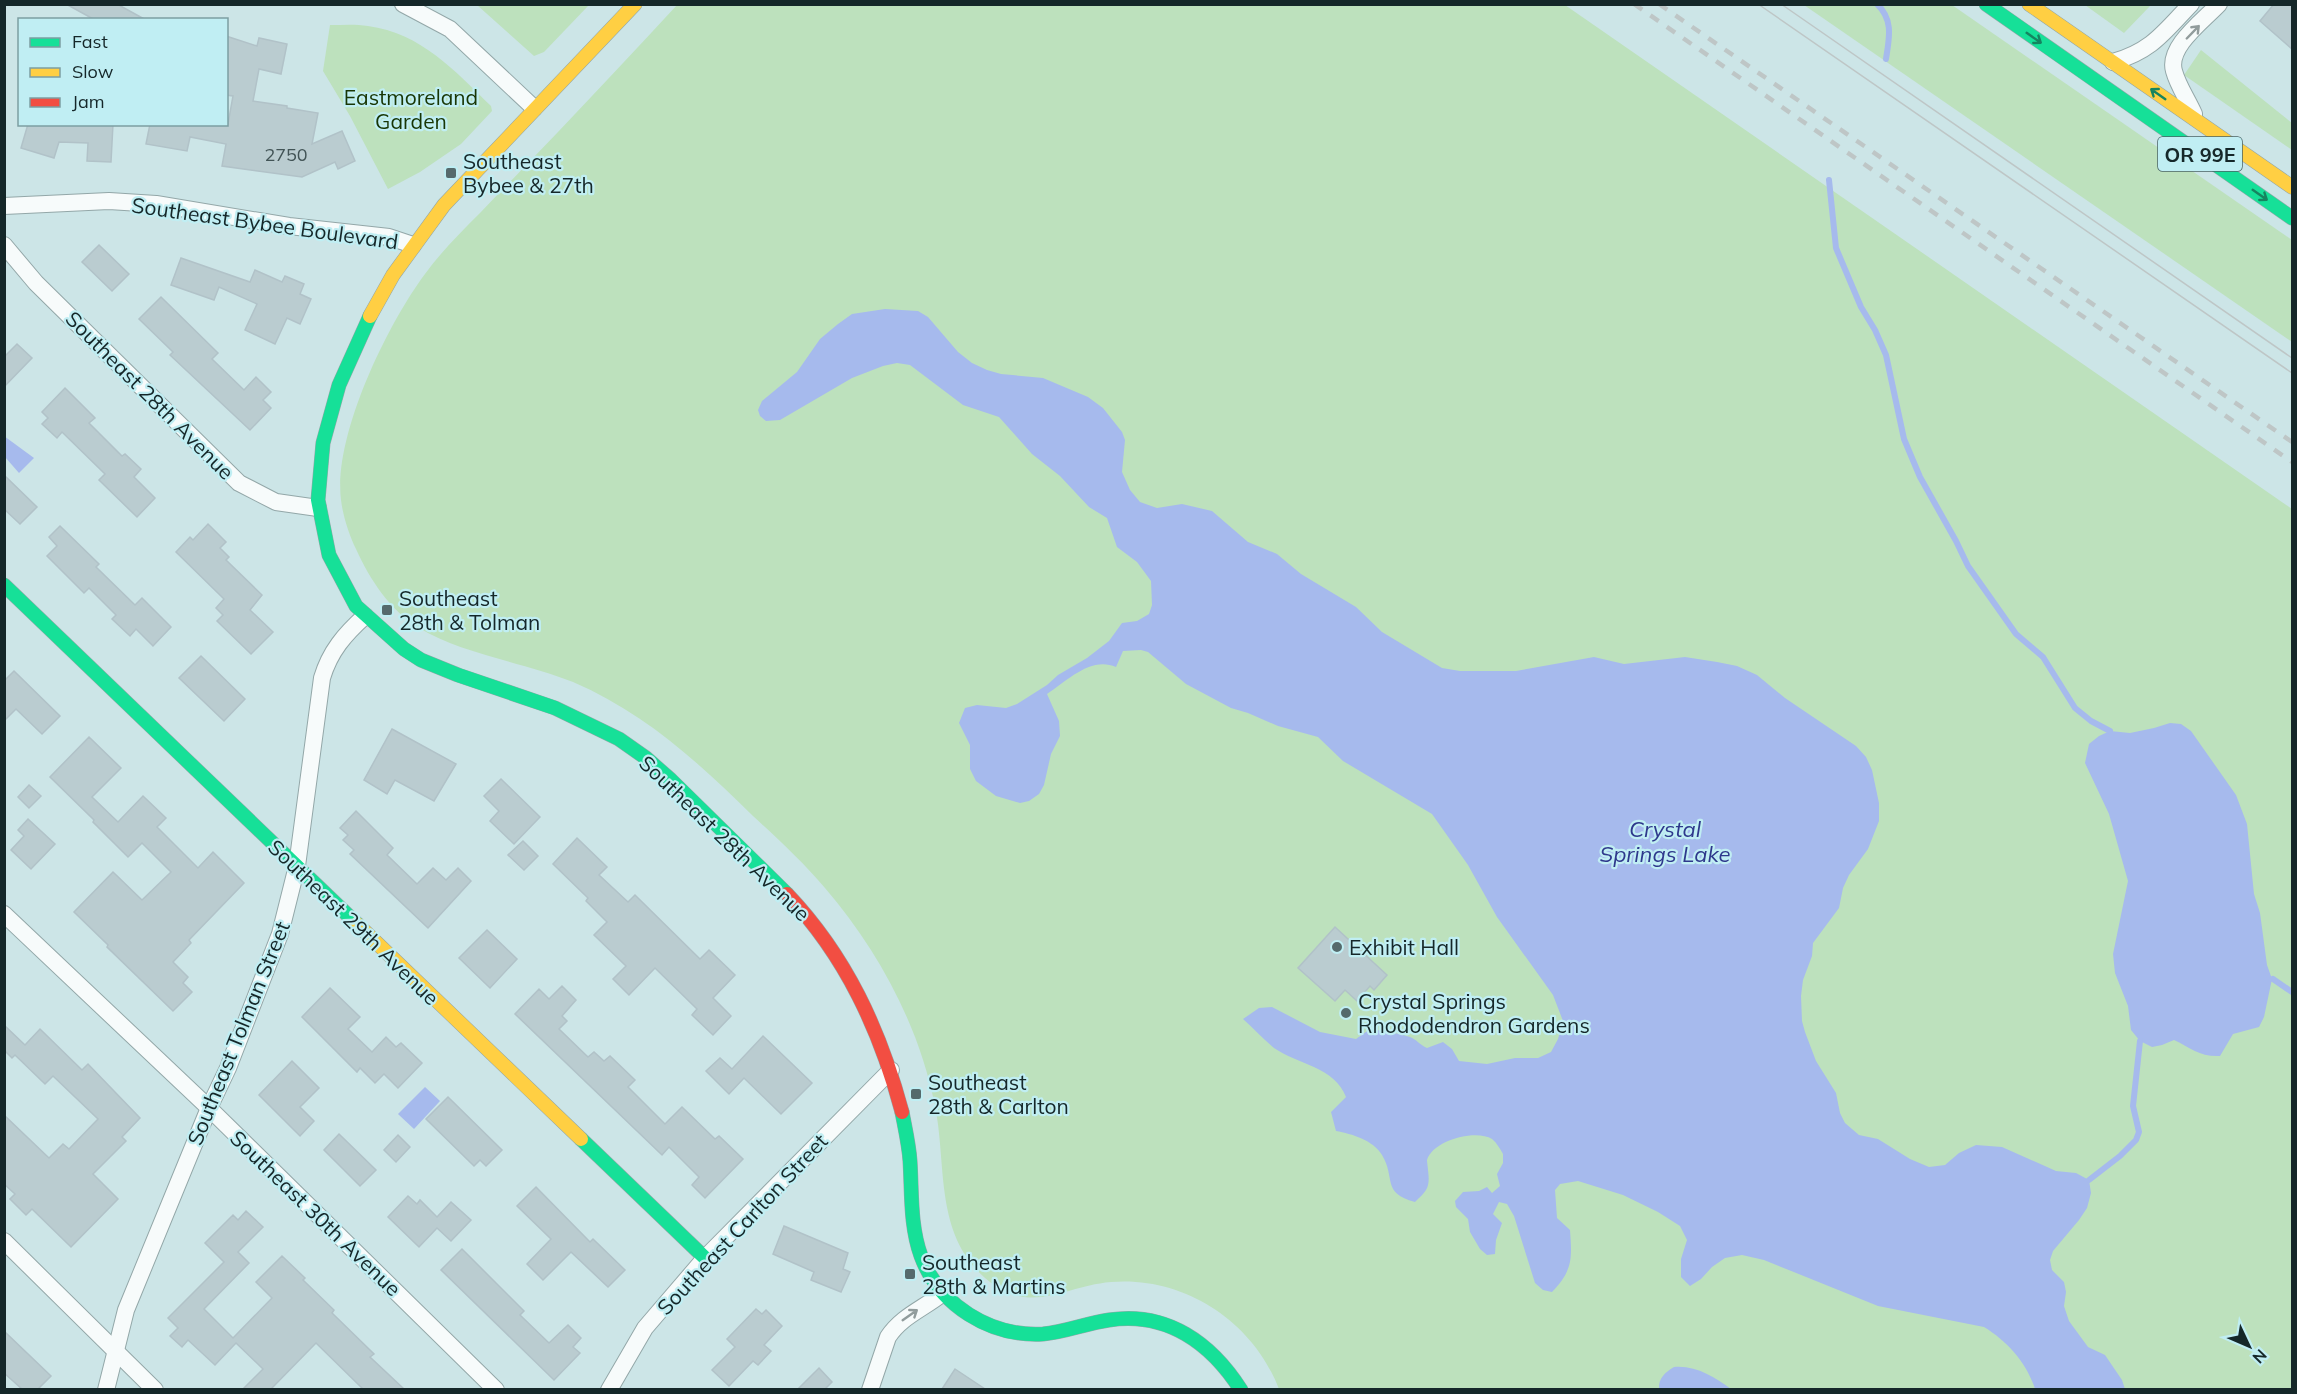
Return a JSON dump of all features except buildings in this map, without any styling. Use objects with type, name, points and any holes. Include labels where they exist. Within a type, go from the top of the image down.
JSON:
[{"type":"main road","name":"Southeast Bybee Boulevard","points":[[413,245],[452,196],[635,4]]},
{"type":"main road","name":"OR 99E","points":[[1986,4],[2292,218]]},
{"type":"main road","name":"OR 99E","points":[[2029,4],[2292,187]]},
{"type":"main road","points":[[365,616],[338,580],[326,554],[318,508],[317,483],[320,455],[335,396],[350,357],[387,283],[413,245]]},
{"type":"main road","name":"Southeast 29th Avenue","points":[[4,585],[705,1258]]},
{"type":"main road","name":"Southeast 28th Avenue","points":[[365,616],[382,634],[427,663],[446,672],[513,692],[577,718],[621,740],[659,771],[778,884],[829,944],[859,993],[882,1042],[907,1140],[914,1237],[927,1273],[955,1305],[996,1329],[1013,1332],[1046,1334],[1113,1319],[1130,1318],[1172,1325],[1208,1347],[1225,1364],[1241,1389]]},
{"type":"street","points":[[404,4],[450,29],[534,108]]},
{"type":"street","points":[[2113,62],[2148,48],[2191,4]]},
{"type":"street","points":[[2197,120],[2174,71],[2173,58],[2179,46],[2219,4]]},
{"type":"street","name":"Southeast Bybee Boulevard","points":[[4,206],[109,201],[156,204],[289,226],[389,237],[413,245]]},
{"type":"street","name":"Southeast 28th Avenue","points":[[4,245],[36,283],[239,483],[276,502],[318,508]]},
{"type":"street","name":"Southeast Tolman Street","points":[[106,1389],[126,1310],[209,1108],[228,1068],[276,945],[291,896],[322,678],[326,665],[340,640],[365,616]]},
{"type":"street","name":"Southeast 30th Avenue","points":[[4,914],[209,1108],[496,1389]]},
{"type":"street","name":"Southeast Carlton Street","points":[[609,1389],[645,1328],[705,1258],[891,1070]]},
{"type":"street","points":[[4,1241],[155,1389]]},
{"type":"street","points":[[870,1389],[892,1331],[902,1320],[943,1293]]},
{"type":"green space","points":[[477,5],[589,5],[544,52],[534,56]]},
{"type":"green space","points":[[677,5],[1565,5],[2292,509],[2292,1389],[1279,1389],[1252,1343],[1234,1324],[1213,1308],[1189,1295],[1138,1282],[1111,1282],[1047,1296],[1017,1296],[1001,1290],[985,1278],[969,1260],[957,1240],[950,1219],[945,1197],[939,1128],[919,1046],[879,963],[825,888],[790,851],[691,758],[624,708],[599,694],[555,675],[455,645],[409,621],[390,603],[368,572],[351,538],[343,512],[341,474],[345,445],[354,414],[380,351],[410,296],[451,242]]},
{"type":"green space","points":[[1804,5],[1952,5],[2292,240],[2292,342]]},
{"type":"green space","points":[[2085,5],[2151,5],[2124,33]]},
{"type":"green space","name":"Eastmoreland Garden","points":[[330,25],[368,26],[387,30],[421,45],[450,67],[491,106],[492,111],[461,144],[420,172],[388,189],[350,116],[323,71]]},
{"type":"green space","points":[[2201,50],[2292,123],[2292,150],[2184,75]]},
{"type":"water","name":"Crystal Springs Lake","points":[[885,309],[918,311],[928,317],[958,352],[972,363],[987,370],[1001,374],[1043,378],[1088,397],[1103,408],[1122,432],[1125,440],[1122,472],[1130,490],[1140,502],[1157,508],[1182,504],[1212,511],[1248,542],[1277,554],[1301,574],[1356,607],[1382,632],[1442,668],[1460,671],[1516,671],[1594,657],[1624,664],[1685,657],[1717,662],[1737,666],[1757,675],[1785,698],[1856,746],[1866,757],[1872,770],[1879,803],[1879,821],[1868,849],[1849,875],[1843,888],[1839,908],[1813,943],[1812,956],[1803,980],[1802,1021],[1816,1061],[1836,1093],[1840,1113],[1845,1123],[1859,1135],[1878,1139],[1910,1159],[1929,1167],[1945,1165],[1959,1153],[1976,1145],[2002,1147],[2056,1171],[2076,1173],[2089,1180],[2091,1193],[2087,1208],[2053,1251],[2050,1260],[2052,1270],[2064,1282],[2066,1292],[2064,1306],[2069,1321],[2088,1347],[2105,1355],[2122,1380],[2125,1389],[2035,1389],[2027,1370],[2015,1354],[2001,1339],[1984,1327],[1878,1306],[1764,1260],[1742,1255],[1725,1258],[1690,1286],[1681,1277],[1681,1259],[1687,1240],[1680,1226],[1623,1195],[1578,1181],[1560,1184],[1555,1190],[1557,1218],[1570,1230],[1571,1257],[1570,1264],[1559,1284],[1552,1292],[1543,1290],[1535,1283],[1514,1216],[1507,1204],[1499,1202],[1493,1214],[1502,1223],[1496,1240],[1495,1254],[1487,1255],[1480,1249],[1470,1232],[1468,1219],[1456,1207],[1455,1201],[1463,1192],[1479,1191],[1487,1187],[1492,1193],[1500,1186],[1497,1174],[1503,1163],[1503,1154],[1492,1139],[1485,1136],[1456,1138],[1437,1147],[1427,1160],[1429,1176],[1427,1188],[1423,1194],[1415,1202],[1397,1194],[1391,1184],[1386,1163],[1378,1150],[1362,1138],[1336,1131],[1331,1112],[1346,1097],[1341,1087],[1314,1067],[1274,1048],[1243,1019],[1259,1008],[1272,1007],[1320,1032],[1356,1039],[1370,1029],[1410,1037],[1427,1048],[1443,1042],[1452,1049],[1459,1061],[1487,1064],[1515,1058],[1538,1058],[1551,1052],[1558,1039],[1563,1021],[1553,995],[1497,917],[1468,865],[1432,814],[1343,761],[1318,737],[1278,726],[1231,708],[1186,684],[1148,652],[1123,651],[1116,667],[1107,664],[1089,667],[1071,676],[1047,694],[1059,721],[1060,736],[1051,754],[1044,785],[1039,794],[1029,801],[1020,803],[996,796],[976,781],[970,769],[970,745],[959,723],[965,708],[977,705],[1006,708],[1017,704],[1087,658],[1109,641],[1122,623],[1137,621],[1149,614],[1152,605],[1151,581],[1137,562],[1117,547],[1107,518],[1089,507],[1060,476],[1032,454],[999,417],[963,405],[910,365],[897,363],[883,366],[852,378],[780,420],[766,421],[760,416],[758,410],[762,401],[797,372],[820,339],[852,314]]},
{"type":"water","points":[[4,436],[34,458],[19,473],[5,457]]},
{"type":"water","points":[[2170,723],[2181,724],[2191,731],[2236,795],[2247,824],[2254,894],[2260,913],[2267,965],[2272,979],[2264,1017],[2259,1027],[2233,1034],[2220,1056],[2201,1053],[2174,1040],[2152,1047],[2140,1041],[2131,1030],[2128,1006],[2115,973],[2113,954],[2128,881],[2109,814],[2085,763],[2089,744],[2110,731],[2130,733]]},
{"type":"water","points":[[425,1087],[440,1101],[414,1129],[398,1114]]},
{"type":"water","points":[[1674,1367],[1697,1370],[1731,1389],[1659,1389],[1663,1376]]},
{"type":"waterway","points":[[1877,4],[1888,23],[1886,59]]},
{"type":"waterway","points":[[1829,180],[1836,248],[1861,307],[1886,355],[1904,439],[1920,477],[1968,566],[2016,634],[2043,657],[2075,708],[2091,721],[2110,731]]},
{"type":"waterway","points":[[2273,979],[2292,992]]},
{"type":"waterway","points":[[2089,1180],[2120,1156],[2136,1140],[2139,1132],[2133,1106],[2140,1041]]},
{"type":"tram line","points":[[1758,4],[2292,373]]},
{"type":"tram line","points":[[1781,4],[2292,358]]},
{"type":"railway","points":[[1634,4],[2292,462]]},
{"type":"railway","points":[[1659,4],[2292,442]]},
{"type":"traffic: fast","points":[[1986,4],[2292,218]]},
{"type":"traffic: fast","points":[[370,316],[339,385],[323,443],[318,500],[329,555],[356,606],[404,649],[421,660],[555,708],[619,739],[671,780],[787,894]]},
{"type":"traffic: fast","points":[[4,585],[357,924]]},
{"type":"traffic: fast","points":[[902,1112],[907,1136],[917,1245],[929,1274],[954,1303],[986,1324],[1023,1334],[1051,1333],[1101,1321],[1130,1318],[1168,1326],[1186,1334],[1216,1358],[1241,1390]]},
{"type":"traffic: fast","points":[[581,1139],[705,1258]]},
{"type":"traffic: slow","points":[[370,316],[393,275],[444,205],[635,4]]},
{"type":"traffic: slow","points":[[2029,4],[2292,187]]},
{"type":"traffic: slow","points":[[357,924],[581,1139]]},
{"type":"traffic: jam","points":[[787,894],[808,918],[844,969],[872,1023],[902,1112]]},
{"type":"place","name":"Southeast Bybee & 27th","points":[[451,173]]},
{"type":"place","name":"Southeast 28th & Tolman","points":[[387,610]]},
{"type":"place","name":"Exhibit Hall","points":[[1337,947]]},
{"type":"place","name":"Crystal Springs Rhododendron Gardens","points":[[1346,1013]]},
{"type":"place","name":"Southeast 28th & Carlton","points":[[916,1094]]},
{"type":"place","name":"Southeast 28th & Martins","points":[[910,1274]]}]
